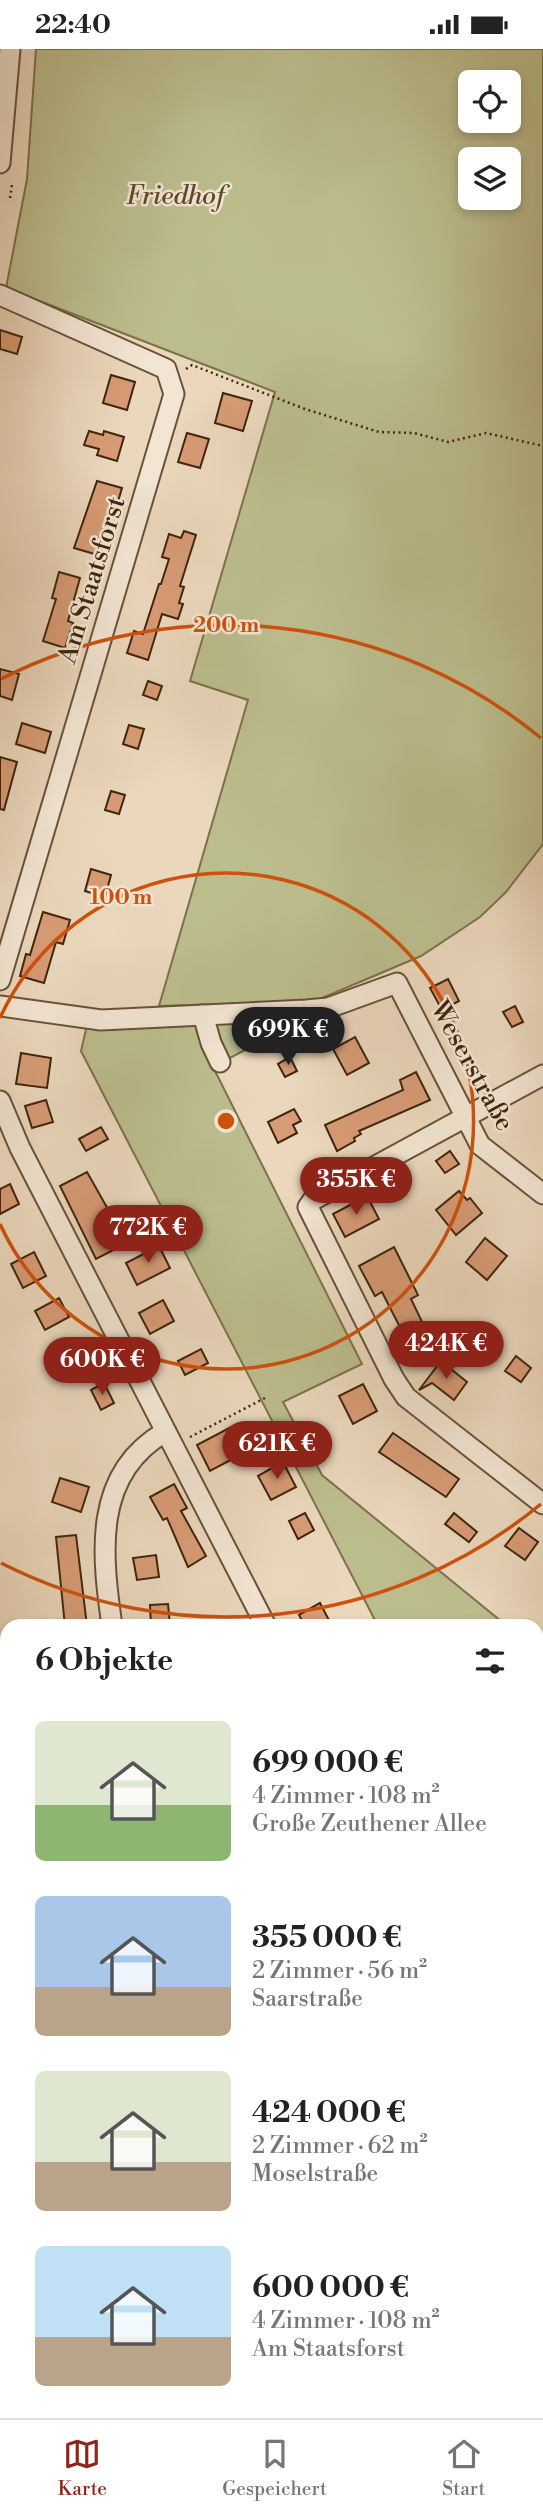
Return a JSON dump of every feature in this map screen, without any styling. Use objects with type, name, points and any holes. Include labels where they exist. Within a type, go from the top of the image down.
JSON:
[{"type":"street","points":[[0,163],[10,49]]},
{"type":"street","points":[[0,295],[166,369],[171,378]]},
{"type":"street","name":"Am Staatsforst","points":[[0,980],[174,394],[171,378]]},
{"type":"street","name":"Weserstraße","points":[[203,1015],[328,1008],[397,983],[480,1145],[543,1194]]},
{"type":"street","points":[[0,1006],[101,1020],[203,1015],[220,1062]]},
{"type":"street","points":[[543,1075],[313,1200],[308,1207],[394,1379],[407,1397],[543,1504]]},
{"type":"street","points":[[0,1101],[20,1148],[262,1619]]},
{"type":"street","points":[[111,1619],[104,1565],[104,1531],[111,1501],[138,1453],[169,1439]]},
{"type":"path","points":[[10,198],[12,185]]},
{"type":"path","points":[[171,378],[192,365],[305,409],[379,432],[414,433],[448,442],[486,433],[543,446]]},
{"type":"path","points":[[169,1439],[265,1398]]},
{"type":"green space","name":"Friedhof","points":[[36,49],[543,49],[543,844],[506,892],[480,917],[421,956],[315,1001],[159,1006],[248,700],[190,681],[275,392],[6,288],[27,179]]},
{"type":"green space","points":[[296,1023],[213,1067],[362,1364],[283,1402],[322,1475],[498,1619],[374,1619],[81,1051],[87,1025]]},
{"type":"building","points":[[0,330],[22,337],[17,354],[0,349]]},
{"type":"building","points":[[111,375],[135,382],[127,410],[103,403]]},
{"type":"building","points":[[223,393],[252,401],[243,431],[215,423]]},
{"type":"building","points":[[89,431],[103,435],[104,431],[124,437],[117,461],[97,455],[99,449],[84,445]]},
{"type":"building","points":[[187,433],[209,439],[200,468],[178,462]]},
{"type":"building","points":[[97,481],[122,488],[114,515],[110,514],[98,555],[74,548]]},
{"type":"building","points":[[184,531],[196,535],[180,586],[184,587],[179,603],[183,604],[178,619],[162,614],[148,660],[127,653],[134,631],[143,634],[161,584],[169,559],[162,557],[169,534],[181,538]]},
{"type":"building","points":[[59,572],[80,578],[68,621],[73,623],[65,648],[43,641],[56,599],[52,598]]},
{"type":"building","points":[[0,669],[19,674],[12,700],[0,696]]},
{"type":"building","points":[[148,681],[162,686],[157,700],[143,695]]},
{"type":"building","points":[[22,723],[51,732],[45,753],[16,744]]},
{"type":"building","points":[[129,725],[144,729],[138,749],[123,744]]},
{"type":"building","points":[[0,757],[17,762],[4,810],[0,809]]},
{"type":"building","points":[[111,791],[125,795],[119,814],[105,810]]},
{"type":"building","points":[[91,869],[111,875],[105,897],[85,891]]},
{"type":"building","points":[[43,912],[70,920],[63,944],[56,942],[44,983],[20,976],[26,954],[30,955]]},
{"type":"building","points":[[448,979],[459,1001],[442,1010],[430,988]]},
{"type":"building","points":[[515,1006],[523,1022],[512,1027],[503,1012]]},
{"type":"building","points":[[355,1037],[369,1063],[347,1075],[333,1049]]},
{"type":"building","points":[[21,1053],[51,1058],[47,1088],[16,1084]]},
{"type":"building","points":[[290,1057],[297,1071],[285,1077],[278,1064]]},
{"type":"building","points":[[416,1072],[430,1100],[359,1131],[361,1134],[354,1138],[355,1141],[337,1151],[325,1125],[403,1090],[400,1080]]},
{"type":"building","points":[[46,1100],[53,1122],[32,1128],[25,1106]]},
{"type":"building","points":[[294,1109],[301,1121],[293,1125],[297,1133],[278,1143],[268,1122]]},
{"type":"building","points":[[101,1127],[108,1139],[86,1151],[79,1139]]},
{"type":"building","points":[[450,1151],[459,1164],[445,1173],[436,1161]]},
{"type":"building","points":[[87,1172],[127,1243],[96,1259],[60,1186]]},
{"type":"building","points":[[10,1184],[19,1204],[0,1214],[0,1189]]},
{"type":"building","points":[[459,1191],[467,1200],[470,1198],[482,1213],[456,1235],[436,1210]]},
{"type":"building","points":[[367,1196],[379,1219],[345,1237],[333,1214]]},
{"type":"building","points":[[485,1238],[507,1256],[487,1280],[466,1262]]},
{"type":"building","points":[[159,1246],[170,1268],[137,1285],[126,1263]]},
{"type":"building","points":[[394,1247],[418,1295],[411,1299],[425,1328],[422,1329],[426,1336],[409,1345],[382,1292],[375,1296],[359,1266]]},
{"type":"building","points":[[34,1252],[46,1276],[23,1288],[11,1264]]},
{"type":"building","points":[[59,1298],[69,1317],[45,1330],[35,1311]]},
{"type":"building","points":[[163,1300],[174,1321],[150,1334],[139,1313]]},
{"type":"building","points":[[77,1348],[90,1373],[72,1382],[59,1357]]},
{"type":"building","points":[[201,1349],[208,1363],[185,1375],[178,1361]]},
{"type":"building","points":[[516,1356],[531,1368],[521,1382],[505,1371]]},
{"type":"building","points":[[441,1361],[467,1382],[454,1400],[432,1383],[419,1390]]},
{"type":"building","points":[[104,1383],[114,1403],[101,1410],[91,1390]]},
{"type":"building","points":[[363,1384],[377,1411],[353,1424],[339,1396]]},
{"type":"building","points":[[231,1427],[244,1453],[210,1471],[197,1445]]},
{"type":"building","points":[[393,1433],[459,1479],[446,1497],[379,1452]]},
{"type":"building","points":[[283,1462],[296,1487],[271,1500],[258,1476]]},
{"type":"building","points":[[60,1478],[89,1487],[81,1512],[52,1502]]},
{"type":"building","points":[[174,1484],[187,1508],[181,1511],[206,1556],[188,1567],[167,1518],[163,1520],[150,1497]]},
{"type":"building","points":[[305,1513],[314,1530],[298,1539],[289,1521]]},
{"type":"building","points":[[454,1513],[477,1532],[469,1542],[445,1524]]},
{"type":"building","points":[[519,1528],[538,1542],[525,1560],[505,1546]]},
{"type":"building","points":[[76,1535],[86,1619],[64,1619],[56,1537]]},
{"type":"building","points":[[156,1555],[159,1577],[137,1580],[133,1558]]},
{"type":"building","points":[[320,1603],[328,1619],[301,1619],[299,1615]]},
{"type":"building","points":[[168,1604],[169,1619],[151,1619],[150,1605]]}]
